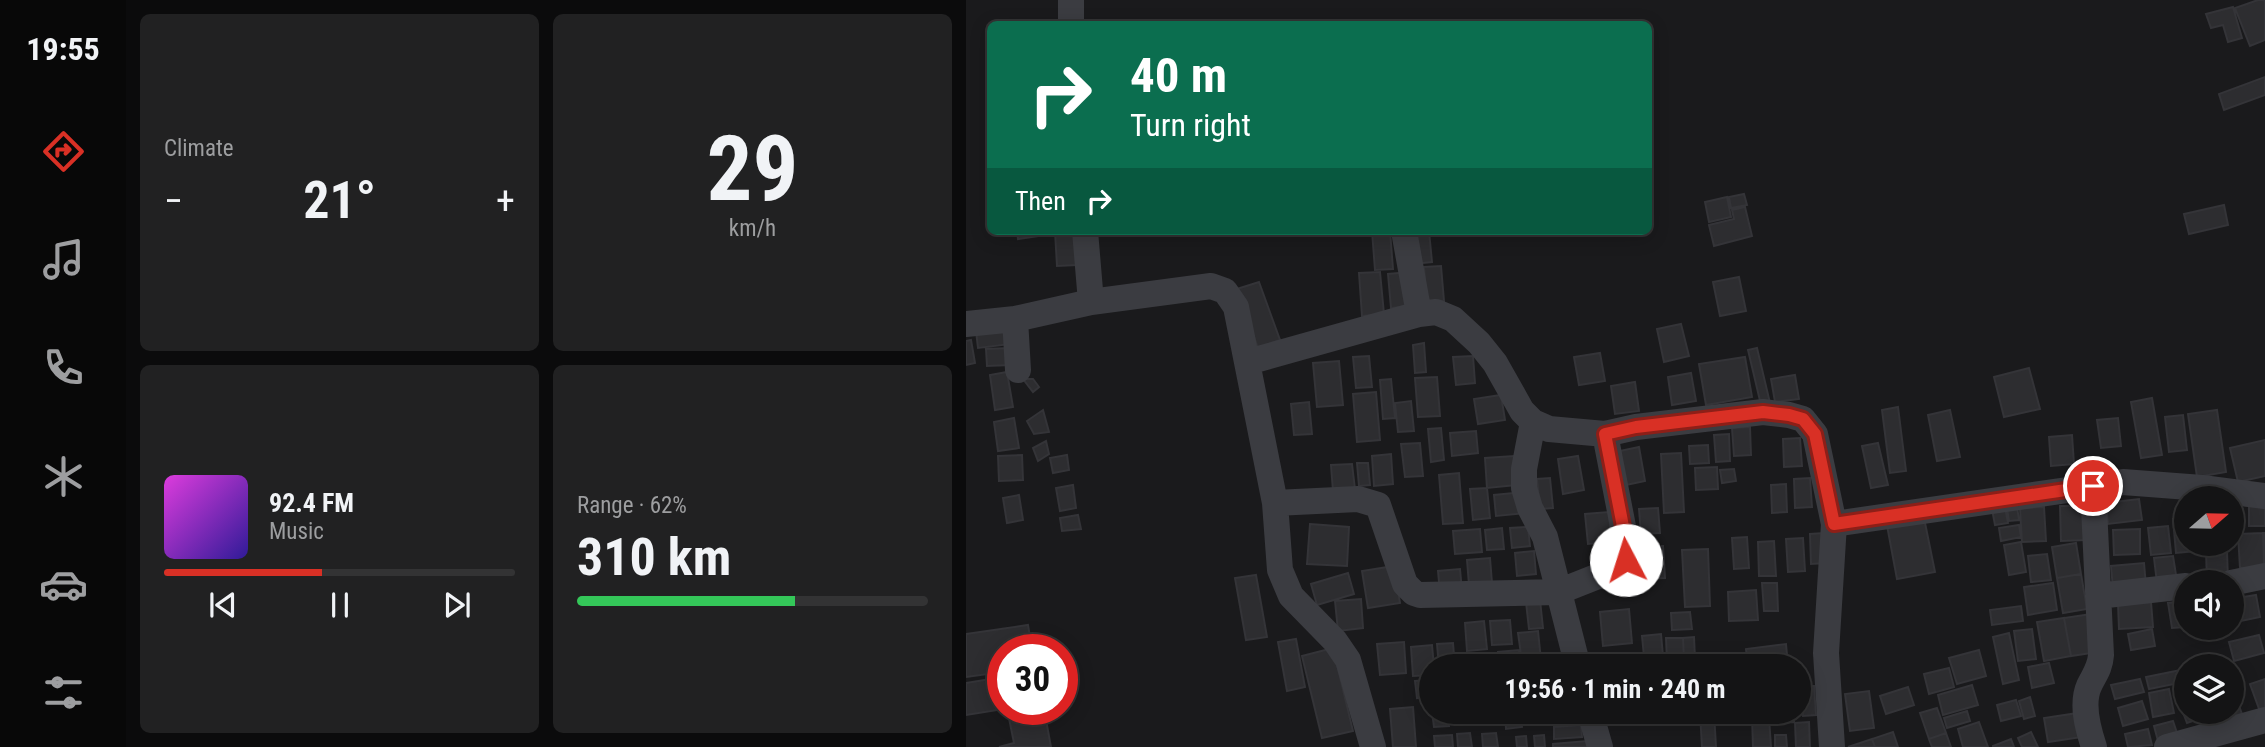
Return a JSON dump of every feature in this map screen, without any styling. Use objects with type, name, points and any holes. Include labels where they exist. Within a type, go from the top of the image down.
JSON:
[{"type":"street","points":[[1071,0],[1071,21]]},
{"type":"street","points":[[1084,235],[1091,302]]},
{"type":"street","points":[[1405,235],[1419,314]]},
{"type":"street","points":[[966,324],[1015,319],[1091,302],[1211,286],[1225,290],[1236,307],[1248,362],[1275,503],[1280,570],[1291,596],[1335,640],[1348,660],[1373,747]]},
{"type":"street","points":[[1248,362],[1419,314],[1436,312],[1453,319],[1479,343],[1495,363],[1522,411],[1533,422],[1549,429],[1605,434],[1636,427],[1763,412],[1803,419],[1815,434],[1834,524],[1826,653],[1832,747]]},
{"type":"street","points":[[1015,319],[1018,370]]},
{"type":"street","points":[[1533,422],[1523,479],[1527,499],[1545,537],[1574,654]]},
{"type":"street","points":[[1275,503],[1358,499],[1378,505],[1405,584],[1420,596],[1558,592],[1598,578],[1616,569],[1626,560],[1627,547],[1605,434]]},
{"type":"street","points":[[1834,524],[2123,482],[2265,496]]},
{"type":"street","points":[[2093,486],[2100,665],[2088,688],[2086,699],[2094,747]]},
{"type":"street","points":[[2244,580],[2265,576]]},
{"type":"street","points":[[2098,596],[2174,587]]},
{"type":"street","points":[[1593,724],[1600,747]]},
{"type":"street","points":[[2167,747],[2264,727]]},
{"type":"building","points":[[2258,0],[2265,2],[2265,40],[2250,46],[2235,8]]},
{"type":"building","points":[[2233,7],[2242,38],[2228,42],[2223,25],[2211,28],[2206,14]]},
{"type":"building","points":[[2265,77],[2265,95],[2224,110],[2219,94]]},
{"type":"building","points":[[1744,194],[1747,205],[1731,208],[1729,197]]},
{"type":"building","points":[[1727,197],[1731,217],[1709,222],[1705,202]]},
{"type":"building","points":[[2224,205],[2228,225],[2189,234],[2184,214]]},
{"type":"building","points":[[1745,207],[1752,236],[1714,246],[1709,225],[1734,219],[1732,210]]},
{"type":"building","points":[[1018,235],[1046,235],[1018,239]]},
{"type":"building","points":[[1055,235],[1075,235],[1077,265],[1057,266]]},
{"type":"building","points":[[1372,235],[1390,235],[1393,269],[1375,270]]},
{"type":"building","points":[[1410,235],[1429,235],[1432,262],[1413,264]]},
{"type":"building","points":[[1441,266],[1444,301],[1427,303],[1424,267]]},
{"type":"building","points":[[1380,272],[1384,314],[1362,316],[1359,273]]},
{"type":"building","points":[[1410,272],[1413,306],[1391,308],[1388,274]]},
{"type":"building","points":[[1739,277],[1746,311],[1720,316],[1713,282]]},
{"type":"building","points":[[1259,282],[1280,340],[1258,348],[1237,289]]},
{"type":"building","points":[[1681,324],[1689,356],[1664,362],[1657,329]]},
{"type":"building","points":[[1009,328],[1011,344],[978,348],[976,331]]},
{"type":"building","points":[[971,340],[975,363],[966,365],[966,341]]},
{"type":"building","points":[[1424,343],[1426,372],[1415,373],[1413,345]]},
{"type":"building","points":[[1009,348],[1010,365],[987,366],[986,349]]},
{"type":"building","points":[[1757,348],[1770,403],[1761,405],[1748,350]]},
{"type":"building","points":[[1600,353],[1605,381],[1579,385],[1574,357]]},
{"type":"building","points":[[1369,356],[1372,387],[1356,388],[1353,357]]},
{"type":"building","points":[[1473,356],[1475,383],[1456,385],[1453,357]]},
{"type":"building","points":[[1745,357],[1752,397],[1706,405],[1699,364]]},
{"type":"building","points":[[1339,361],[1343,405],[1317,407],[1313,363]]},
{"type":"building","points":[[2029,368],[2040,409],[2004,417],[1994,377]]},
{"type":"building","points":[[1007,372],[1013,407],[995,410],[990,375]]},
{"type":"building","points":[[1691,373],[1696,401],[1672,405],[1668,377]]},
{"type":"building","points":[[1795,375],[1799,399],[1775,402],[1771,379]]},
{"type":"building","points":[[1437,377],[1440,416],[1418,417],[1415,378]]},
{"type":"building","points":[[1023,379],[1033,379],[1039,387],[1033,392]]},
{"type":"building","points":[[1391,379],[1395,418],[1383,419],[1380,380]]},
{"type":"building","points":[[1635,382],[1639,411],[1615,414],[1611,386]]},
{"type":"building","points":[[1376,392],[1380,440],[1357,442],[1353,394]]},
{"type":"building","points":[[1501,395],[1505,420],[1478,424],[1474,399]]},
{"type":"building","points":[[2152,398],[2162,455],[2141,458],[2131,402]]},
{"type":"building","points":[[1411,401],[1414,431],[1398,432],[1395,403]]},
{"type":"building","points":[[1309,402],[1312,434],[1294,435],[1291,404]]},
{"type":"building","points":[[1898,407],[1906,471],[1890,473],[1882,410]]},
{"type":"building","points":[[1043,410],[1049,432],[1034,434],[1027,421]]},
{"type":"building","points":[[1950,410],[1960,457],[1937,461],[1928,415]]},
{"type":"building","points":[[2217,410],[2226,472],[2197,477],[2188,414]]},
{"type":"building","points":[[2183,415],[2187,450],[2169,452],[2165,417]]},
{"type":"building","points":[[1014,418],[1019,448],[998,451],[994,422]]},
{"type":"building","points":[[2118,418],[2121,446],[2101,448],[2097,420]]},
{"type":"building","points":[[1750,427],[1751,455],[1734,456],[1732,428]]},
{"type":"building","points":[[1441,428],[1444,460],[1431,462],[1428,429]]},
{"type":"building","points":[[1476,431],[1478,453],[1452,456],[1450,433]]},
{"type":"building","points":[[1729,434],[1730,461],[1716,462],[1714,435]]},
{"type":"building","points":[[2072,435],[2074,464],[2051,466],[2049,437]]},
{"type":"building","points":[[1800,438],[1802,466],[1784,467],[1783,439]]},
{"type":"building","points":[[2265,440],[2265,476],[2238,482],[2230,448]]},
{"type":"building","points":[[1046,441],[1049,454],[1038,461],[1033,448]]},
{"type":"building","points":[[1420,443],[1423,476],[1405,477],[1401,444]]},
{"type":"building","points":[[1878,443],[1888,485],[1871,488],[1862,446]]},
{"type":"building","points":[[1708,445],[1709,463],[1690,464],[1689,446]]},
{"type":"building","points":[[1639,447],[1645,481],[1621,486],[1615,452]]},
{"type":"building","points":[[1681,453],[1684,512],[1664,513],[1661,454]]},
{"type":"building","points":[[1391,454],[1393,484],[1374,486],[1372,456]]},
{"type":"building","points":[[1022,455],[1023,480],[999,481],[998,456]]},
{"type":"building","points":[[1067,455],[1069,470],[1053,473],[1050,458]]},
{"type":"building","points":[[1514,456],[1516,485],[1487,488],[1485,458]]},
{"type":"building","points":[[1578,456],[1584,490],[1563,494],[1558,459]]},
{"type":"building","points":[[1357,463],[1368,463],[1370,485],[1359,486]]},
{"type":"building","points":[[1352,464],[1355,489],[1333,491],[1331,465]]},
{"type":"building","points":[[1717,467],[1718,489],[1696,490],[1695,468]]},
{"type":"building","points":[[1734,469],[1736,481],[1722,483],[1720,470]]},
{"type":"building","points":[[1459,473],[1463,523],[1443,524],[1439,475]]},
{"type":"building","points":[[1550,478],[1553,508],[1540,509],[1537,479]]},
{"type":"building","points":[[1810,478],[1812,507],[1795,508],[1794,479]]},
{"type":"building","points":[[1786,484],[1787,512],[1772,513],[1771,485]]},
{"type":"building","points":[[1073,485],[1076,508],[1060,511],[1056,488]]},
{"type":"building","points":[[1487,488],[1490,518],[1473,520],[1470,489]]},
{"type":"building","points":[[1524,492],[1526,513],[1496,516],[1494,495]]},
{"type":"building","points":[[1019,495],[1023,520],[1007,523],[1003,498]]},
{"type":"building","points":[[2139,499],[2142,520],[2108,524],[2106,503]]},
{"type":"building","points":[[2016,500],[2019,520],[2009,521],[2006,502]]},
{"type":"building","points":[[2004,502],[2008,523],[1995,525],[1991,504]]},
{"type":"building","points":[[2249,503],[2265,503],[2265,526],[2249,526]]},
{"type":"building","points":[[2060,506],[2085,506],[2086,540],[2061,541]]},
{"type":"building","points":[[2044,507],[2046,541],[2022,542],[2020,508]]},
{"type":"building","points":[[1658,508],[1660,533],[1641,534],[1639,509]]},
{"type":"building","points":[[1609,512],[1611,542],[1588,544],[1585,514]]},
{"type":"building","points":[[1923,513],[1935,572],[1897,579],[1886,520]]},
{"type":"building","points":[[1078,515],[1081,529],[1062,531],[1060,518]]},
{"type":"building","points":[[1310,524],[1349,527],[1347,566],[1307,564]]},
{"type":"building","points":[[2019,525],[2021,537],[2001,541],[1999,528]]},
{"type":"building","points":[[2168,526],[2171,553],[2151,555],[2148,528]]},
{"type":"building","points":[[1528,527],[1530,546],[1512,548],[1510,528]]},
{"type":"building","points":[[1502,528],[1504,549],[1487,550],[1485,530]]},
{"type":"building","points":[[1480,529],[1482,552],[1455,554],[1453,531]]},
{"type":"building","points":[[2140,529],[2140,554],[2114,555],[2113,530]]},
{"type":"building","points":[[1824,533],[1826,563],[1811,564],[1810,534]]},
{"type":"building","points":[[2263,533],[2264,567],[2240,568],[2239,556],[2244,556],[2244,534]]},
{"type":"building","points":[[2265,533],[2265,567],[2264,567]]},
{"type":"building","points":[[1747,537],[1749,568],[1734,569],[1732,538]]},
{"type":"building","points":[[1803,538],[1805,571],[1788,572],[1786,539]]},
{"type":"building","points":[[1774,541],[1776,576],[1759,576],[1758,542]]},
{"type":"building","points":[[2021,542],[2026,572],[2009,575],[2004,545]]},
{"type":"building","points":[[2076,543],[2081,574],[2057,578],[2052,547]]},
{"type":"building","points":[[1663,546],[1665,578],[1642,579],[1640,547]]},
{"type":"building","points":[[1708,549],[1710,606],[1685,607],[1682,550]]},
{"type":"building","points":[[1534,551],[1536,574],[1517,576],[1515,553]]},
{"type":"building","points":[[2047,554],[2051,580],[2031,582],[2028,556]]},
{"type":"building","points":[[2173,556],[2174,581],[2157,583],[2154,558]]},
{"type":"building","points":[[2206,556],[2227,556],[2228,570],[2207,570]]},
{"type":"building","points":[[1490,558],[1492,583],[1469,585],[1467,560]]},
{"type":"building","points":[[2144,563],[2146,586],[2113,589],[2111,566]]},
{"type":"building","points":[[1394,566],[1400,603],[1368,608],[1362,571]]},
{"type":"building","points":[[1460,569],[1462,591],[1440,593],[1438,571]]},
{"type":"building","points":[[1348,573],[1354,594],[1317,605],[1311,584]]},
{"type":"building","points":[[2081,574],[2087,609],[2063,613],[2057,578]]},
{"type":"building","points":[[1256,575],[1267,637],[1246,640],[1235,578]]},
{"type":"building","points":[[1762,583],[1777,583],[1778,611],[1764,611]]},
{"type":"building","points":[[2053,583],[2057,610],[2028,615],[2024,587]]},
{"type":"building","points":[[1756,590],[1758,620],[1729,621],[1728,592]]},
{"type":"building","points":[[2256,595],[2260,617],[2244,620],[2244,597]]},
{"type":"building","points":[[1361,599],[1363,628],[1338,631],[1335,601]]},
{"type":"building","points":[[1540,600],[1543,628],[1529,629],[1526,602]]},
{"type":"building","points":[[2151,602],[2153,627],[2119,629],[2118,604]]},
{"type":"building","points":[[2174,602],[2174,628],[2172,628],[2168,603]]},
{"type":"building","points":[[2021,606],[2023,621],[1992,625],[1990,610]]},
{"type":"building","points":[[1629,609],[1632,643],[1603,646],[1600,612]]},
{"type":"building","points":[[1690,612],[1692,629],[1672,630],[1671,613]]},
{"type":"building","points":[[2092,614],[2098,652],[2071,656],[2064,618]]},
{"type":"building","points":[[2064,618],[2071,656],[2044,661],[2037,622]]},
{"type":"building","points":[[1510,620],[1512,644],[1492,645],[1490,621]]},
{"type":"building","points":[[1484,621],[1487,649],[1467,651],[1465,623]]},
{"type":"building","points":[[1028,625],[1030,634],[987,634],[987,674],[966,677],[966,634]]},
{"type":"building","points":[[2032,629],[2036,659],[2018,661],[2014,631]]},
{"type":"building","points":[[2152,629],[2155,646],[2131,650],[2128,634]]},
{"type":"building","points":[[1538,631],[1540,654],[1521,654],[1518,633]]},
{"type":"building","points":[[2009,633],[2019,680],[2003,684],[1993,637]]},
{"type":"building","points":[[1661,634],[1663,654],[1644,654],[1642,636]]},
{"type":"building","points":[[2259,635],[2264,653],[2244,658],[2244,654],[2232,654],[2229,642]]},
{"type":"building","points":[[1694,637],[1695,654],[1684,654],[1683,638]]},
{"type":"building","points":[[1666,638],[1683,638],[1684,654],[1667,654]]},
{"type":"building","points":[[1296,639],[1305,687],[1287,691],[1278,642]]},
{"type":"building","points":[[1404,642],[1406,673],[1380,675],[1377,644]]},
{"type":"building","points":[[1453,643],[1454,654],[1438,654],[1437,644]]},
{"type":"building","points":[[1786,644],[1787,654],[1747,654],[1746,649]]},
{"type":"building","points":[[1432,645],[1433,654],[1419,654],[1419,676],[1413,676],[1411,647]]},
{"type":"building","points":[[1333,648],[1353,731],[1322,738],[1302,656]]},
{"type":"building","points":[[1519,650],[1519,654],[1498,654]]},
{"type":"building","points":[[1979,650],[1986,676],[1957,684],[1949,658]]},
{"type":"building","points":[[2049,663],[2054,683],[2032,688],[2028,667]]},
{"type":"building","points":[[1949,668],[1954,687],[1929,694],[1924,674]]},
{"type":"building","points":[[2174,671],[2174,684],[2149,689],[2146,677]]},
{"type":"building","points":[[2140,679],[2144,692],[2115,699],[2111,685]]},
{"type":"building","points":[[2265,679],[2265,716],[2262,717],[2250,684]]},
{"type":"building","points":[[987,680],[987,712],[966,715],[966,683]]},
{"type":"building","points":[[1415,681],[1419,681],[1419,698],[1417,698]]},
{"type":"building","points":[[1972,685],[1978,705],[1943,715],[1938,695]]},
{"type":"building","points":[[1811,686],[1814,686],[1816,715],[1811,715]]},
{"type":"building","points":[[1908,687],[1914,705],[1886,714],[1880,696]]},
{"type":"building","points":[[2169,689],[2174,713],[2153,717],[2149,693]]},
{"type":"building","points":[[1869,691],[1874,728],[1850,731],[1845,694]]},
{"type":"building","points":[[2030,697],[2035,716],[2024,719],[2019,701]]},
{"type":"building","points":[[2016,700],[2021,716],[2001,721],[1997,705]]},
{"type":"building","points":[[2142,701],[2148,719],[2123,726],[2118,708]]},
{"type":"building","points":[[1413,707],[1416,747],[1393,747],[1390,709]]},
{"type":"building","points":[[1937,708],[1946,733],[1929,739],[1920,713]]},
{"type":"building","points":[[1967,711],[1970,721],[1947,728],[1944,718]]},
{"type":"building","points":[[2078,713],[2082,737],[2048,742],[2044,718]]},
{"type":"building","points":[[2173,721],[2178,736],[2158,741],[2154,726]]},
{"type":"building","points":[[1979,722],[1988,747],[1963,747],[1958,729]]},
{"type":"building","points":[[1434,724],[1449,724],[1449,726],[1434,727]]},
{"type":"building","points":[[1506,724],[1522,724],[1522,727],[1506,729]]},
{"type":"building","points":[[1701,724],[1715,724],[1716,747],[1702,747]]},
{"type":"building","points":[[1752,724],[1769,724],[1771,747],[1753,747]]},
{"type":"building","points":[[1795,724],[1809,724],[1810,747],[1796,747]]},
{"type":"building","points":[[1010,725],[1047,725],[1051,747],[999,747],[1014,743]]},
{"type":"building","points":[[1581,725],[1582,737],[1554,739],[1554,727]]},
{"type":"building","points":[[2148,729],[2152,745],[2128,747],[2125,734]]},
{"type":"building","points":[[1893,732],[1898,747],[1875,747],[1872,739]]},
{"type":"building","points":[[2031,732],[2038,747],[2022,747],[2018,738]]},
{"type":"building","points":[[1470,733],[1472,747],[1458,747],[1457,734]]},
{"type":"building","points":[[1496,733],[1498,747],[1483,747],[1482,734]]},
{"type":"building","points":[[1946,733],[1951,747],[1932,747],[1929,739]]},
{"type":"building","points":[[1452,735],[1453,747],[1435,747],[1434,736]]},
{"type":"building","points":[[1544,735],[1545,747],[1535,747],[1534,736]]},
{"type":"building","points":[[1775,735],[1786,735],[1787,747],[1775,747]]},
{"type":"building","points":[[1526,736],[1527,747],[1517,747],[1516,737]]},
{"type":"building","points":[[1872,739],[1875,747],[1848,747]]},
{"type":"building","points":[[2011,739],[2014,747],[1993,747],[1993,746]]},
{"type":"building","points":[[1587,741],[1587,747],[1553,747],[1553,744]]},
{"type":"route","points":[[1626,560],[1627,547],[1605,434],[1636,427],[1763,412],[1803,419],[1815,434],[1834,524],[2093,486]]}]
